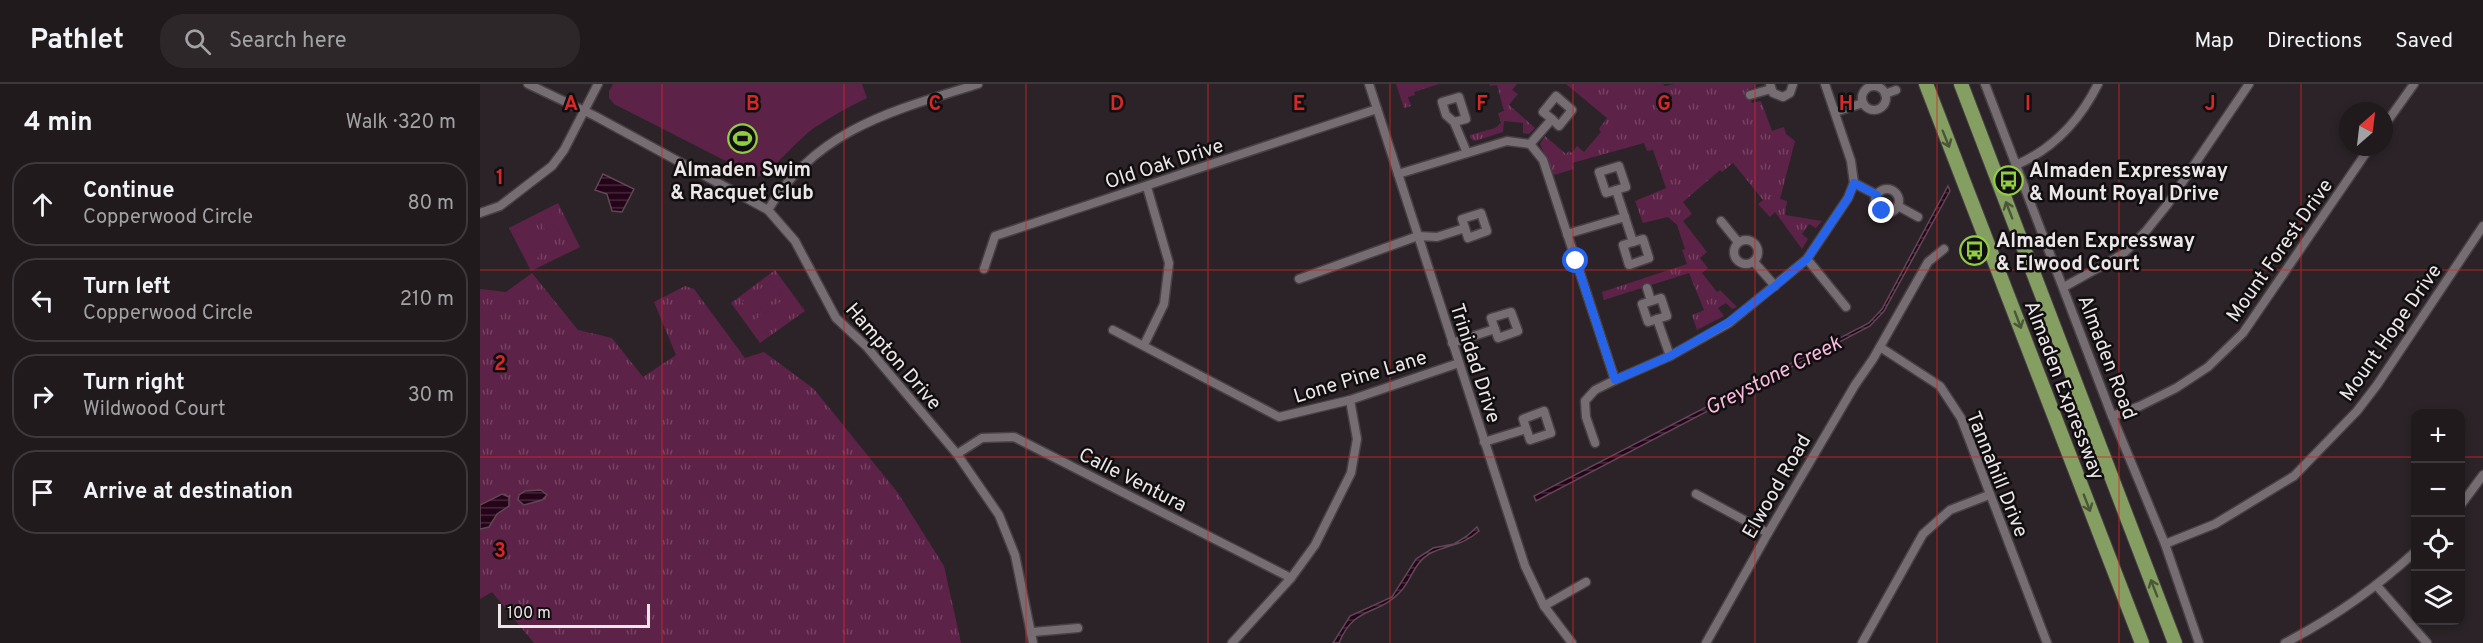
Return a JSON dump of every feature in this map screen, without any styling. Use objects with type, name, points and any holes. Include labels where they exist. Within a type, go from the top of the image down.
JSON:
[{"type":"main road","name":"Almaden Expressway","points":[[1926,84],[2142,643]]},
{"type":"main road","name":"Almaden Expressway","points":[[1961,84],[2175,643]]},
{"type":"street","name":"Hampton Drive","points":[[528,84],[584,111],[768,210],[795,242],[836,318],[866,346],[957,454],[999,515],[1015,555],[1034,643]]},
{"type":"street","points":[[480,213],[500,206],[552,166],[564,150],[598,84]]},
{"type":"street","points":[[768,210],[792,177],[834,140],[860,125],[901,108],[978,84]]},
{"type":"street","name":"Trinidad Drive","points":[[1369,84],[1525,566],[1544,606],[1572,643]]},
{"type":"street","points":[[1750,95],[1770,87],[1776,95],[1783,97],[1790,93],[1793,84]]},
{"type":"street","points":[[1595,443],[1586,417],[1585,401],[1595,390],[1670,356],[1729,322],[1807,259],[1848,198],[1854,183],[1851,161],[1825,84]]},
{"type":"street","name":"Almaden Road","points":[[1985,84],[2112,416],[2165,544],[2199,643]]},
{"type":"street","points":[[2016,165],[2048,147],[2074,122],[2098,84]]},
{"type":"street","points":[[2064,287],[2123,254],[2146,231],[2249,84]]},
{"type":"street","points":[[2393,113],[2414,84]]},
{"type":"street","points":[[1872,87],[1880,88],[1885,94],[1886,101],[1879,109],[1868,108],[1863,103],[1865,91],[1872,87]]},
{"type":"street","points":[[1885,94],[1896,90]]},
{"type":"street","points":[[1834,112],[1863,103]]},
{"type":"street","name":"Old Oak Drive","points":[[984,269],[995,236],[1377,109]]},
{"type":"street","points":[[1530,144],[1551,119]]},
{"type":"street","points":[[1454,122],[1467,153]]},
{"type":"street","points":[[1398,174],[1507,141],[1530,144],[1543,160],[1615,380]]},
{"type":"street","name":"Mount Forest Drive","points":[[2112,416],[2140,406],[2176,388],[2208,367],[2243,333],[2364,156]]},
{"type":"street","points":[[1854,183],[1877,195]]},
{"type":"street","points":[[1144,345],[1164,304],[1169,263],[1147,187]]},
{"type":"street","points":[[1616,189],[1633,242]]},
{"type":"street","points":[[1883,190],[1894,191],[1899,197],[1898,206],[1890,212],[1882,211],[1877,206],[1877,195],[1883,190]]},
{"type":"street","points":[[1898,206],[1918,217]]},
{"type":"street","points":[[1567,234],[1625,217]]},
{"type":"street","points":[[1721,221],[1738,242]]},
{"type":"street","name":"Mount Hope Drive","points":[[2165,544],[2215,524],[2294,476],[2357,411],[2377,386],[2483,226]]},
{"type":"street","points":[[1299,279],[1418,236],[1437,237],[1465,228]]},
{"type":"street","points":[[1746,240],[1754,243],[1758,255],[1754,262],[1746,265],[1736,260],[1733,252],[1738,242],[1746,240]]},
{"type":"street","name":"Elwood Road","points":[[1706,643],[1767,533],[1880,347],[1928,262],[1944,249]]},
{"type":"street","points":[[1807,259],[1846,306]]},
{"type":"street","points":[[1754,262],[1775,286]]},
{"type":"street","points":[[1647,288],[1651,301]]},
{"type":"street","points":[[1661,298],[1667,316],[1658,319],[1648,322],[1642,304],[1661,298]]},
{"type":"street","points":[[1658,319],[1670,356]]},
{"type":"street","points":[[1452,343],[1495,329]]},
{"type":"street","name":"Lone Pine Lane","points":[[1113,330],[1279,417],[1350,400],[1459,363]]},
{"type":"street","name":"Tannahill Drive","points":[[1880,347],[1940,386],[1961,418],[2047,643]]},
{"type":"street","points":[[1232,643],[1291,578],[1315,545],[1351,473],[1357,439],[1350,400]]},
{"type":"street","points":[[1484,442],[1526,429]]},
{"type":"street","name":"Calle Ventura","points":[[957,454],[982,438],[1014,437],[1291,578]]},
{"type":"street","points":[[2465,499],[2483,474]]},
{"type":"street","points":[[1696,494],[1767,533]]},
{"type":"street","points":[[1863,643],[1923,534],[1950,510],[1989,495]]},
{"type":"street","points":[[2285,643],[2318,626],[2377,586],[2411,555]]},
{"type":"street","points":[[1544,606],[1586,582]]},
{"type":"street","points":[[2377,586],[2427,643]]},
{"type":"street","points":[[1033,632],[1078,628]]},
{"type":"green space","name":"Almaden Swim & Racquet Club","points":[[613,84],[862,84],[867,98],[814,128],[769,170],[757,177],[614,104],[609,98],[609,91]]},
{"type":"green space","points":[[1396,84],[1439,84],[1414,92],[1415,95],[1408,97],[1411,106],[1404,108]]},
{"type":"green space","points":[[1489,84],[1517,84],[1512,90],[1518,94],[1509,105],[1535,128],[1529,134],[1523,133],[1523,123],[1504,121],[1503,132],[1475,141],[1470,138],[1470,135],[1495,128],[1501,123],[1498,113],[1504,111],[1497,85],[1490,86]]},
{"type":"green space","points":[[1566,84],[1663,84],[1665,86],[1754,84],[1755,87],[1747,90],[1752,103],[1761,101],[1772,131],[1784,127],[1786,134],[1795,141],[1780,199],[1787,201],[1785,215],[1822,221],[1816,228],[1809,224],[1802,234],[1808,239],[1802,249],[1775,212],[1770,217],[1758,204],[1763,200],[1733,163],[1722,172],[1720,170],[1683,202],[1692,214],[1683,221],[1707,252],[1700,258],[1708,268],[1702,273],[1717,292],[1720,290],[1737,307],[1732,309],[1726,303],[1718,308],[1724,316],[1697,330],[1692,315],[1704,310],[1689,273],[1604,300],[1602,292],[1687,264],[1682,250],[1685,249],[1677,225],[1668,217],[1643,223],[1635,201],[1666,188],[1653,150],[1647,151],[1644,143],[1572,163],[1574,169],[1554,175],[1540,144],[1545,136],[1566,154],[1569,151],[1572,153],[1577,146],[1584,152],[1601,132],[1599,129],[1607,118]]},
{"type":"green space","points":[[558,203],[580,247],[531,271],[509,228]]},
{"type":"green space","points":[[557,209],[567,227],[559,231],[549,213]]},
{"type":"green space","points":[[547,214],[556,232],[548,236],[539,218]]},
{"type":"green space","points":[[533,220],[550,252],[544,254],[528,223]]},
{"type":"green space","points":[[523,225],[539,257],[528,262],[512,230]]},
{"type":"green space","points":[[775,270],[805,311],[760,343],[731,303]]},
{"type":"green space","points":[[532,273],[578,330],[612,338],[643,377],[676,355],[654,302],[685,286],[694,289],[745,358],[764,352],[814,389],[898,493],[944,566],[961,643],[534,643],[492,592],[480,599],[480,289],[506,292]]},
{"type":"green space","points":[[771,281],[781,294],[752,316],[742,302]]},
{"type":"green space","points":[[784,299],[794,312],[765,333],[755,320]]},
{"type":"water","points":[[603,174],[634,189],[622,212],[612,211],[607,194],[595,190]]},
{"type":"water","name":"Greystone Creek","points":[[1948,186],[1950,191],[1884,311],[1870,326],[1536,501],[1534,496],[1869,323],[1882,309]]},
{"type":"water","points":[[541,490],[547,495],[542,500],[524,505],[518,500],[519,495],[525,491]]},
{"type":"water","points":[[502,494],[509,497],[509,506],[497,514],[489,527],[480,529],[480,505]]},
{"type":"water","points":[[1477,527],[1479,531],[1466,540],[1424,558],[1393,599],[1359,616],[1345,631],[1339,643],[1333,643],[1350,616],[1392,597],[1416,559],[1433,548],[1454,544]]},
{"type":"place","name":"Almaden Swim & Racquet Club","points":[[742,139]]},
{"type":"place","name":"Almaden Expressway & Mount Royal Drive","points":[[2008,181]]},
{"type":"place","name":"Almaden Expressway & Elwood Court","points":[[1975,251]]},
{"type":"route","points":[[1576,261],[1615,380],[1670,356],[1729,322],[1775,286],[1807,259],[1848,198],[1854,183],[1877,195],[1877,206],[1882,211]]}]
